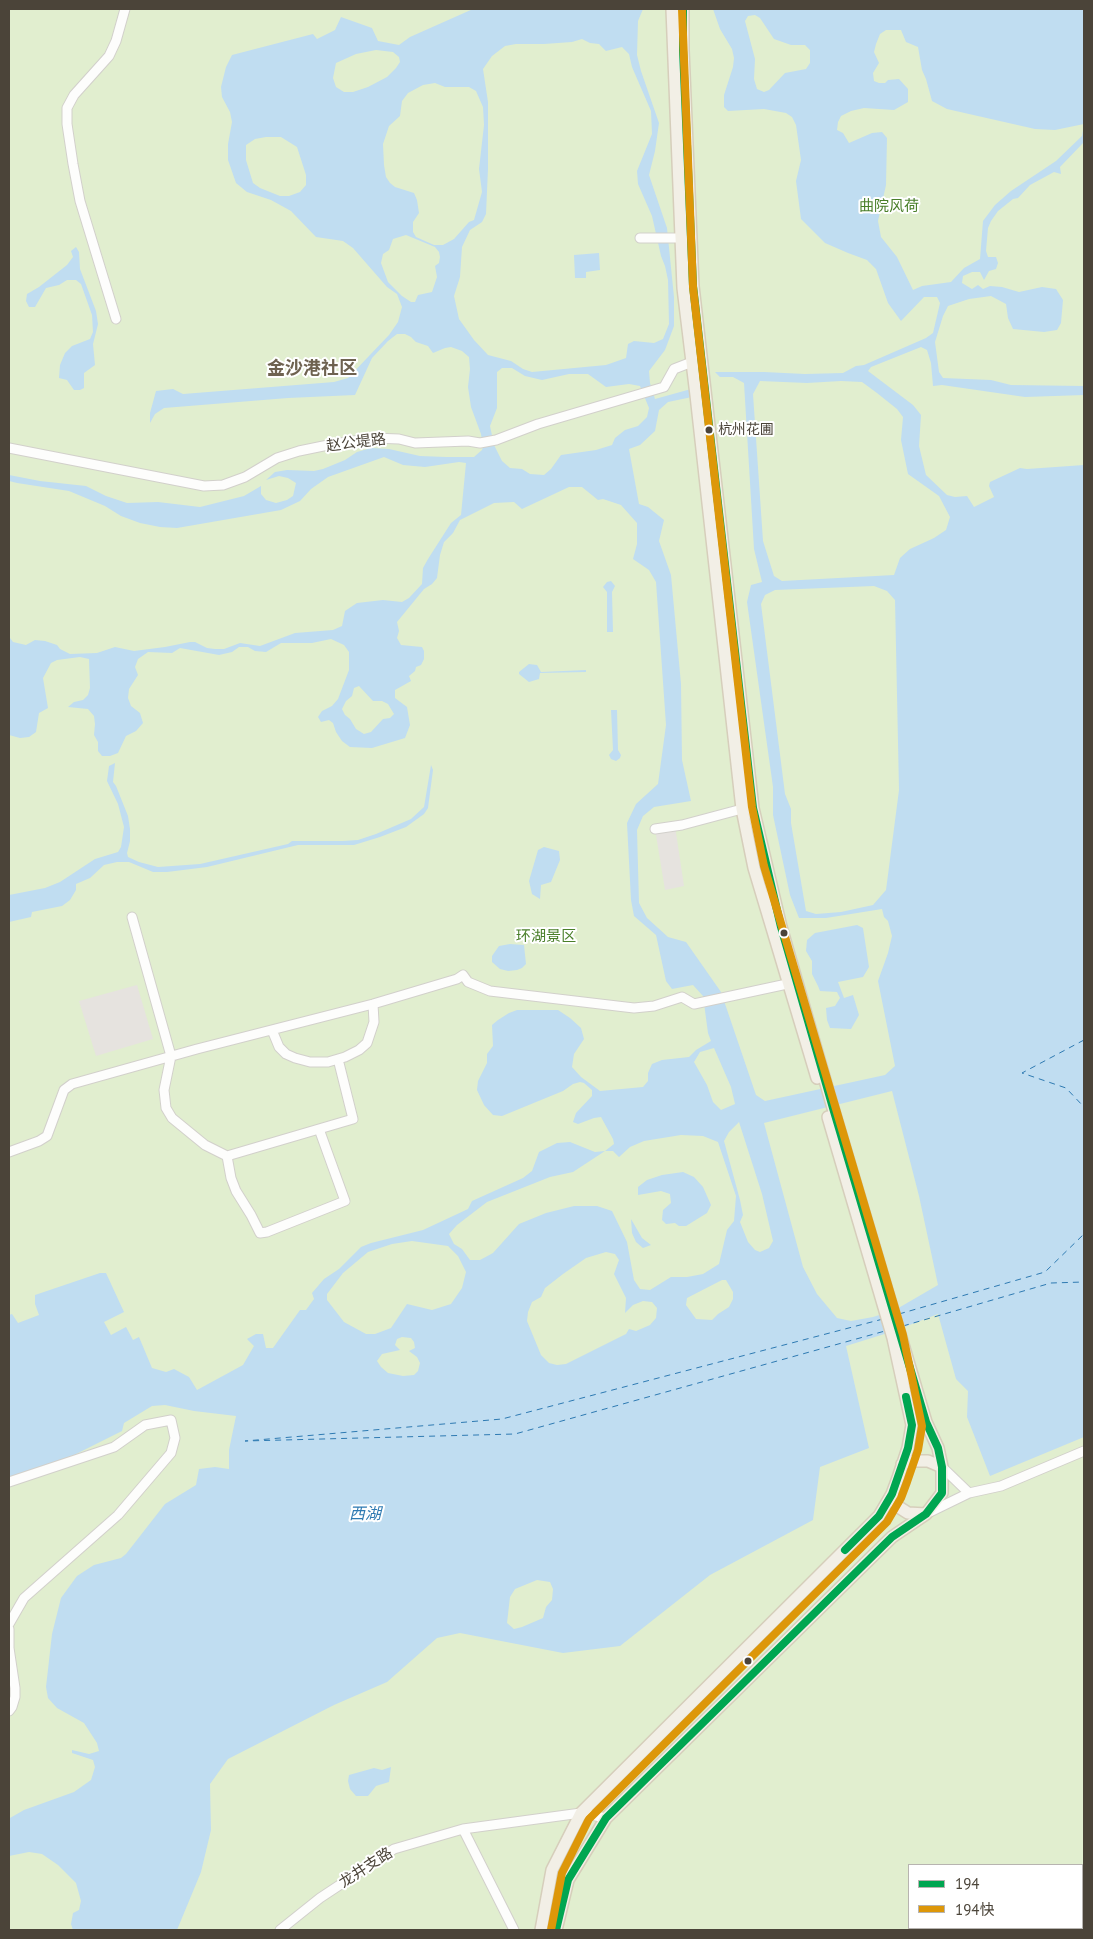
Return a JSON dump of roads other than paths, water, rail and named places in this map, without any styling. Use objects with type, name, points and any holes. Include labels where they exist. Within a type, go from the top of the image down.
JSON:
[{"type":"main road","points":[[672,9],[675,238],[692,362],[742,809],[754,868],[787,984],[821,1080]]},
{"type":"main road","points":[[556,1930],[568,1880],[606,1818],[892,1537],[926,1514],[942,1493],[942,1467],[938,1448],[926,1422],[897,1337],[821,1080],[781,927],[753,808],[693,286],[683,9]]},
{"type":"main road","points":[[541,1930],[552,1870],[581,1813],[879,1516],[892,1494],[908,1448],[912,1425],[897,1337]]},
{"type":"main road","points":[[902,1464],[914,1461],[928,1461],[942,1467]]},
{"type":"main road","points":[[892,1494],[898,1506],[908,1513],[926,1514]]},
{"type":"street","points":[[116,319],[80,201],[68,132],[67,108],[74,95],[109,56],[116,41],[124,9]]},
{"type":"street","points":[[640,238],[675,238]]},
{"type":"street","name":"赵公堤路","points":[[9,448],[204,486],[223,485],[245,477],[277,458],[298,451],[366,439],[399,439],[415,443],[460,441],[480,443],[496,440],[538,424],[664,388],[674,369],[692,362]]},
{"type":"street","points":[[655,829],[682,825],[742,809]]},
{"type":"street","points":[[132,917],[171,1056],[164,1090],[166,1108],[172,1118],[193,1137],[227,1156],[353,1119],[338,1059]]},
{"type":"street","points":[[9,1152],[47,1136],[64,1090],[72,1084],[171,1056],[373,1004],[458,979],[463,975],[468,982],[480,988],[498,993],[634,1008],[654,1006],[682,997],[694,1004],[787,984]]},
{"type":"street","points":[[272,1030],[280,1047],[286,1054],[310,1062],[328,1062],[359,1050],[367,1042],[374,1022],[373,1004]]},
{"type":"street","points":[[227,1156],[230,1178],[236,1190],[252,1215],[260,1233],[267,1232],[345,1201],[319,1129]]},
{"type":"street","points":[[9,1482],[114,1447],[152,1422],[171,1420],[175,1438],[172,1453],[118,1515],[24,1598],[9,1624]]},
{"type":"street","points":[[926,1514],[969,1493],[1001,1486],[1084,1451]]},
{"type":"street","points":[[942,1467],[969,1493]]},
{"type":"street","points":[[9,1629],[9,1648],[15,1697],[9,1711]]},
{"type":"street","name":"龙井支路","points":[[280,1930],[320,1898],[394,1849],[463,1829],[581,1813],[606,1818]]},
{"type":"street","points":[[463,1829],[514,1930]]},
{"type":"water","name":"西湖","points":[[473,9],[643,9],[638,21],[637,55],[659,123],[649,175],[667,228],[674,297],[674,326],[665,350],[649,371],[650,383],[655,399],[691,389],[692,397],[668,402],[659,410],[655,431],[640,445],[629,449],[639,504],[648,507],[664,520],[659,541],[671,575],[681,684],[682,760],[691,801],[654,807],[643,816],[637,830],[639,903],[647,918],[668,937],[686,942],[721,992],[756,1095],[765,1101],[885,1075],[895,1066],[878,981],[892,936],[882,909],[826,918],[799,918],[790,895],[773,815],[773,787],[747,602],[751,585],[762,582],[754,549],[744,383],[733,377],[720,377],[715,372],[843,373],[926,338],[933,333],[940,303],[937,297],[924,297],[901,321],[888,303],[876,269],[867,260],[825,243],[801,219],[796,181],[801,160],[796,125],[792,117],[786,113],[764,109],[728,111],[724,107],[724,95],[734,58],[732,49],[720,29],[713,9],[1084,9],[1084,124],[1084,142],[1060,167],[1061,174],[1054,172],[1030,185],[1018,198],[1013,199],[998,211],[988,228],[986,251],[988,257],[996,257],[998,263],[996,269],[989,271],[984,280],[980,272],[972,272],[963,276],[962,283],[972,289],[978,285],[983,289],[990,286],[1002,287],[1019,292],[1042,287],[1056,289],[1063,300],[1061,323],[1057,330],[1044,332],[1013,329],[1008,318],[1006,304],[991,296],[969,299],[948,306],[935,342],[939,372],[943,378],[991,380],[1011,385],[1084,386],[1084,395],[1025,397],[942,385],[933,386],[931,363],[927,350],[921,347],[871,367],[868,371],[913,405],[921,415],[919,446],[926,475],[947,495],[955,497],[967,496],[974,507],[994,497],[989,486],[990,482],[1020,468],[1084,465],[1084,1437],[990,1476],[967,1417],[968,1391],[956,1379],[938,1314],[894,1331],[846,1346],[869,1448],[820,1467],[813,1520],[710,1575],[620,1646],[563,1653],[460,1633],[437,1638],[387,1682],[334,1705],[228,1759],[210,1784],[211,1830],[201,1872],[177,1930],[73,1930],[71,1924],[73,1913],[79,1910],[81,1901],[76,1883],[58,1865],[42,1854],[29,1852],[9,1856],[10,1818],[24,1810],[74,1792],[91,1780],[95,1767],[93,1760],[72,1753],[72,1750],[89,1754],[99,1751],[97,1743],[84,1723],[57,1708],[48,1698],[46,1687],[52,1634],[61,1598],[77,1576],[94,1565],[121,1558],[126,1554],[165,1504],[196,1485],[199,1469],[215,1467],[229,1469],[229,1450],[236,1416],[165,1405],[152,1406],[124,1423],[122,1431],[74,1455],[9,1479],[9,1315],[12,1314],[18,1323],[39,1315],[35,1304],[35,1295],[100,1273],[106,1273],[124,1312],[104,1322],[111,1335],[126,1327],[133,1340],[139,1337],[152,1368],[166,1372],[174,1369],[189,1377],[197,1390],[243,1365],[254,1346],[247,1339],[256,1334],[263,1334],[266,1348],[273,1348],[300,1310],[306,1310],[314,1299],[312,1293],[324,1279],[339,1269],[361,1247],[423,1230],[468,1209],[472,1201],[523,1178],[532,1171],[539,1152],[557,1143],[570,1142],[595,1152],[605,1151],[614,1144],[601,1117],[578,1124],[573,1122],[576,1113],[592,1096],[592,1090],[580,1082],[502,1116],[493,1115],[484,1105],[477,1090],[478,1081],[487,1063],[487,1054],[493,1046],[492,1025],[498,1020],[517,1010],[558,1010],[570,1018],[581,1028],[584,1039],[574,1054],[572,1067],[581,1077],[600,1091],[643,1087],[648,1081],[648,1073],[652,1064],[662,1060],[689,1057],[696,1050],[711,1041],[708,1033],[703,996],[693,985],[672,989],[666,981],[656,935],[634,916],[631,900],[627,823],[636,804],[658,784],[666,725],[656,582],[649,570],[633,559],[637,544],[637,523],[621,505],[603,499],[598,500],[582,487],[569,487],[522,509],[514,502],[494,503],[460,520],[453,533],[444,542],[437,578],[424,589],[397,622],[399,631],[397,638],[401,645],[422,647],[424,651],[424,659],[421,665],[416,667],[415,671],[409,676],[411,681],[395,690],[395,698],[407,707],[410,725],[405,738],[372,748],[350,747],[342,741],[333,723],[329,720],[321,722],[318,717],[322,711],[332,706],[338,699],[349,670],[349,652],[344,645],[331,639],[312,643],[281,643],[266,652],[255,651],[248,647],[239,647],[232,652],[219,655],[180,648],[172,653],[148,652],[138,659],[135,667],[138,675],[129,689],[128,698],[131,706],[140,713],[143,723],[136,731],[126,736],[118,753],[110,756],[102,756],[98,751],[98,742],[94,735],[94,716],[88,709],[68,707],[74,702],[83,700],[88,695],[90,688],[89,659],[80,657],[57,660],[51,663],[43,678],[48,708],[39,713],[36,732],[29,737],[20,738],[9,735],[9,627],[10,638],[13,642],[26,645],[35,640],[45,641],[57,645],[60,649],[70,654],[97,653],[115,647],[134,651],[190,642],[215,649],[224,649],[240,643],[260,646],[295,633],[333,630],[342,626],[345,611],[357,603],[383,600],[402,602],[409,598],[422,584],[423,568],[428,559],[451,523],[461,515],[466,463],[459,462],[425,467],[403,465],[384,457],[328,477],[311,489],[300,501],[281,510],[177,528],[140,523],[69,491],[9,481],[9,475],[40,481],[86,486],[106,496],[127,503],[158,502],[200,507],[244,496],[261,486],[261,494],[266,500],[276,503],[293,496],[296,483],[288,478],[279,476],[266,480],[275,472],[323,469],[345,460],[357,452],[371,448],[389,449],[420,456],[446,457],[474,457],[482,450],[481,434],[471,407],[468,387],[469,357],[462,351],[451,347],[433,353],[428,346],[416,342],[405,334],[397,334],[372,358],[355,395],[288,398],[164,408],[155,414],[150,423],[150,413],[156,391],[173,389],[183,394],[334,382],[348,378],[389,335],[398,322],[402,307],[397,294],[387,287],[353,248],[343,241],[316,237],[291,211],[271,200],[247,192],[236,183],[228,160],[228,144],[232,122],[230,112],[222,97],[221,87],[226,67],[232,55],[313,34],[317,39],[335,30],[341,17],[372,28],[378,41],[399,45],[410,37]],"holes":[[[755,15],[760,18],[774,39],[791,45],[805,45],[810,50],[810,63],[806,69],[785,73],[769,90],[764,92],[757,89],[754,79],[755,59],[745,21],[748,16]],[[886,30],[901,30],[906,42],[918,47],[922,70],[932,101],[947,109],[1035,129],[1055,130],[1084,124],[1082,136],[1056,161],[1011,191],[995,205],[983,221],[980,259],[964,268],[951,282],[922,286],[913,290],[897,257],[881,237],[878,221],[886,185],[887,138],[882,132],[872,133],[849,143],[843,133],[837,130],[841,116],[851,111],[864,108],[894,110],[908,102],[908,89],[899,79],[879,83],[874,81],[873,73],[879,63],[874,52],[880,34]],[[582,39],[590,43],[599,44],[606,51],[622,47],[629,54],[632,67],[651,111],[652,134],[637,171],[638,184],[652,216],[665,266],[668,280],[669,324],[663,339],[654,343],[634,341],[628,344],[626,358],[606,365],[532,372],[523,369],[511,361],[488,355],[459,319],[454,296],[460,277],[462,247],[470,230],[482,222],[486,214],[488,102],[483,69],[492,56],[505,46],[572,42]],[[376,50],[393,52],[399,57],[400,62],[387,77],[353,92],[344,92],[336,87],[333,78],[336,63],[356,54]],[[435,83],[445,87],[469,87],[476,91],[483,107],[484,125],[479,169],[482,192],[474,220],[469,222],[454,239],[443,245],[434,245],[416,237],[413,232],[413,222],[419,213],[414,193],[395,187],[386,177],[383,144],[389,126],[400,116],[402,101],[408,93],[423,85]],[[281,137],[297,147],[306,175],[306,185],[300,192],[289,196],[280,196],[260,188],[253,183],[246,160],[246,145],[255,139]],[[406,235],[435,247],[440,257],[439,263],[435,266],[437,277],[432,292],[418,295],[415,302],[411,302],[402,296],[388,282],[381,263],[383,254],[389,250],[393,239]],[[502,368],[512,368],[525,376],[542,380],[569,374],[588,374],[606,387],[629,384],[640,386],[649,408],[647,417],[638,426],[625,430],[615,438],[612,445],[596,450],[561,455],[544,475],[530,474],[522,469],[510,468],[502,461],[494,445],[490,426],[497,408],[497,372]],[[760,381],[807,383],[862,382],[897,409],[903,417],[901,440],[908,474],[939,496],[950,517],[946,530],[910,549],[900,558],[894,575],[782,581],[774,576],[763,541],[753,394]],[[874,586],[887,591],[895,600],[899,790],[886,890],[873,905],[841,912],[816,914],[806,911],[791,823],[791,809],[785,794],[761,604],[765,595],[775,590]],[[359,686],[373,701],[382,701],[388,704],[394,714],[390,718],[383,719],[371,732],[364,734],[356,729],[345,715],[342,709],[346,701],[352,696],[354,688]],[[714,1048],[731,1087],[735,1104],[721,1110],[713,1102],[707,1085],[694,1062],[700,1052]],[[892,1091],[919,1196],[938,1285],[895,1310],[851,1321],[837,1318],[817,1294],[803,1267],[764,1123]],[[739,1122],[762,1194],[773,1241],[769,1248],[760,1252],[755,1250],[748,1242],[740,1222],[743,1215],[724,1141],[729,1132]],[[681,1135],[703,1136],[718,1142],[736,1196],[734,1221],[727,1230],[719,1264],[703,1274],[671,1277],[650,1290],[640,1289],[634,1280],[627,1242],[612,1211],[597,1206],[574,1206],[546,1213],[519,1224],[493,1253],[480,1260],[470,1260],[462,1249],[454,1244],[449,1234],[457,1225],[487,1202],[550,1177],[573,1172],[605,1151],[613,1151],[619,1157],[630,1147],[644,1141]],[[412,1241],[448,1246],[458,1256],[466,1272],[462,1288],[451,1304],[432,1310],[407,1304],[391,1328],[375,1334],[366,1334],[344,1322],[327,1300],[327,1294],[343,1273],[368,1252],[392,1244]],[[606,1252],[615,1254],[619,1260],[614,1274],[626,1298],[625,1313],[633,1305],[643,1301],[652,1302],[657,1308],[656,1318],[650,1325],[636,1331],[629,1329],[626,1334],[566,1364],[557,1365],[549,1363],[541,1355],[527,1321],[532,1302],[541,1297],[545,1288],[586,1258]],[[722,1280],[726,1280],[733,1292],[733,1299],[729,1307],[712,1320],[696,1319],[686,1305],[687,1298]],[[402,1337],[411,1338],[415,1348],[409,1351],[417,1357],[420,1363],[418,1371],[414,1375],[403,1376],[388,1373],[377,1361],[382,1354],[400,1350],[395,1345],[397,1339]],[[537,1580],[550,1582],[553,1589],[552,1600],[546,1607],[543,1618],[514,1629],[507,1623],[510,1597],[515,1589]]]},
{"type":"water","points":[[76,247],[79,252],[80,269],[96,311],[98,324],[93,344],[95,365],[84,373],[84,388],[80,390],[74,390],[67,380],[59,378],[60,365],[65,353],[72,346],[90,339],[93,332],[92,315],[81,284],[76,280],[67,280],[59,285],[46,288],[35,307],[29,307],[26,301],[27,294],[67,265],[73,257],[71,251]]},
{"type":"water","points":[[599,253],[600,270],[586,272],[586,278],[575,278],[574,255]]},
{"type":"water","points":[[611,581],[615,586],[612,592],[613,632],[607,632],[607,592],[603,587],[607,582]]},
{"type":"water","points":[[529,664],[537,665],[541,672],[586,670],[586,672],[540,673],[539,679],[529,682],[519,672]]},
{"type":"water","points":[[611,710],[617,710],[618,750],[621,755],[616,761],[611,759],[609,755],[613,750]]},
{"type":"water","points":[[115,763],[113,782],[128,816],[130,829],[128,857],[158,867],[200,864],[288,844],[292,841],[358,840],[376,834],[411,819],[424,807],[431,765],[433,770],[428,808],[424,814],[406,827],[380,837],[354,845],[298,845],[207,867],[167,872],[153,872],[129,862],[117,862],[104,865],[90,878],[76,884],[76,890],[70,900],[62,906],[32,912],[31,917],[9,922],[9,895],[45,888],[60,882],[95,859],[118,852],[121,847],[124,827],[118,804],[107,781],[109,766]]},
{"type":"water","points":[[544,847],[559,851],[560,860],[551,882],[541,885],[540,899],[532,894],[529,881],[538,850]]},
{"type":"water","points":[[857,925],[863,928],[869,967],[863,977],[838,982],[844,998],[853,995],[859,1015],[851,1029],[830,1028],[826,1008],[835,1006],[840,998],[837,992],[820,991],[812,974],[812,961],[806,951],[807,940],[815,933]]},
{"type":"water","points":[[510,944],[524,945],[526,964],[517,970],[508,971],[500,969],[492,962],[492,956],[499,946]]},
{"type":"water","points":[[683,1172],[694,1177],[703,1187],[711,1205],[707,1213],[686,1226],[679,1226],[675,1223],[666,1224],[662,1220],[663,1210],[671,1203],[670,1194],[661,1191],[638,1195],[638,1187],[647,1180],[662,1175]]},
{"type":"water","points":[[631,1219],[642,1238],[651,1245],[643,1248],[636,1242],[632,1233]]},
{"type":"water","points":[[391,1767],[389,1782],[376,1786],[368,1796],[356,1796],[350,1789],[349,1775],[374,1768],[382,1770]]},
{"type":"place","name":"杭州花圃","points":[[709,430]]},
{"type":"district","name":"金沙港社区","points":[[312,369]]},
{"type":"park label","name":"曲院风荷","points":[[889,207]]},
{"type":"park label","name":"环湖景区","points":[[546,937]]}]
